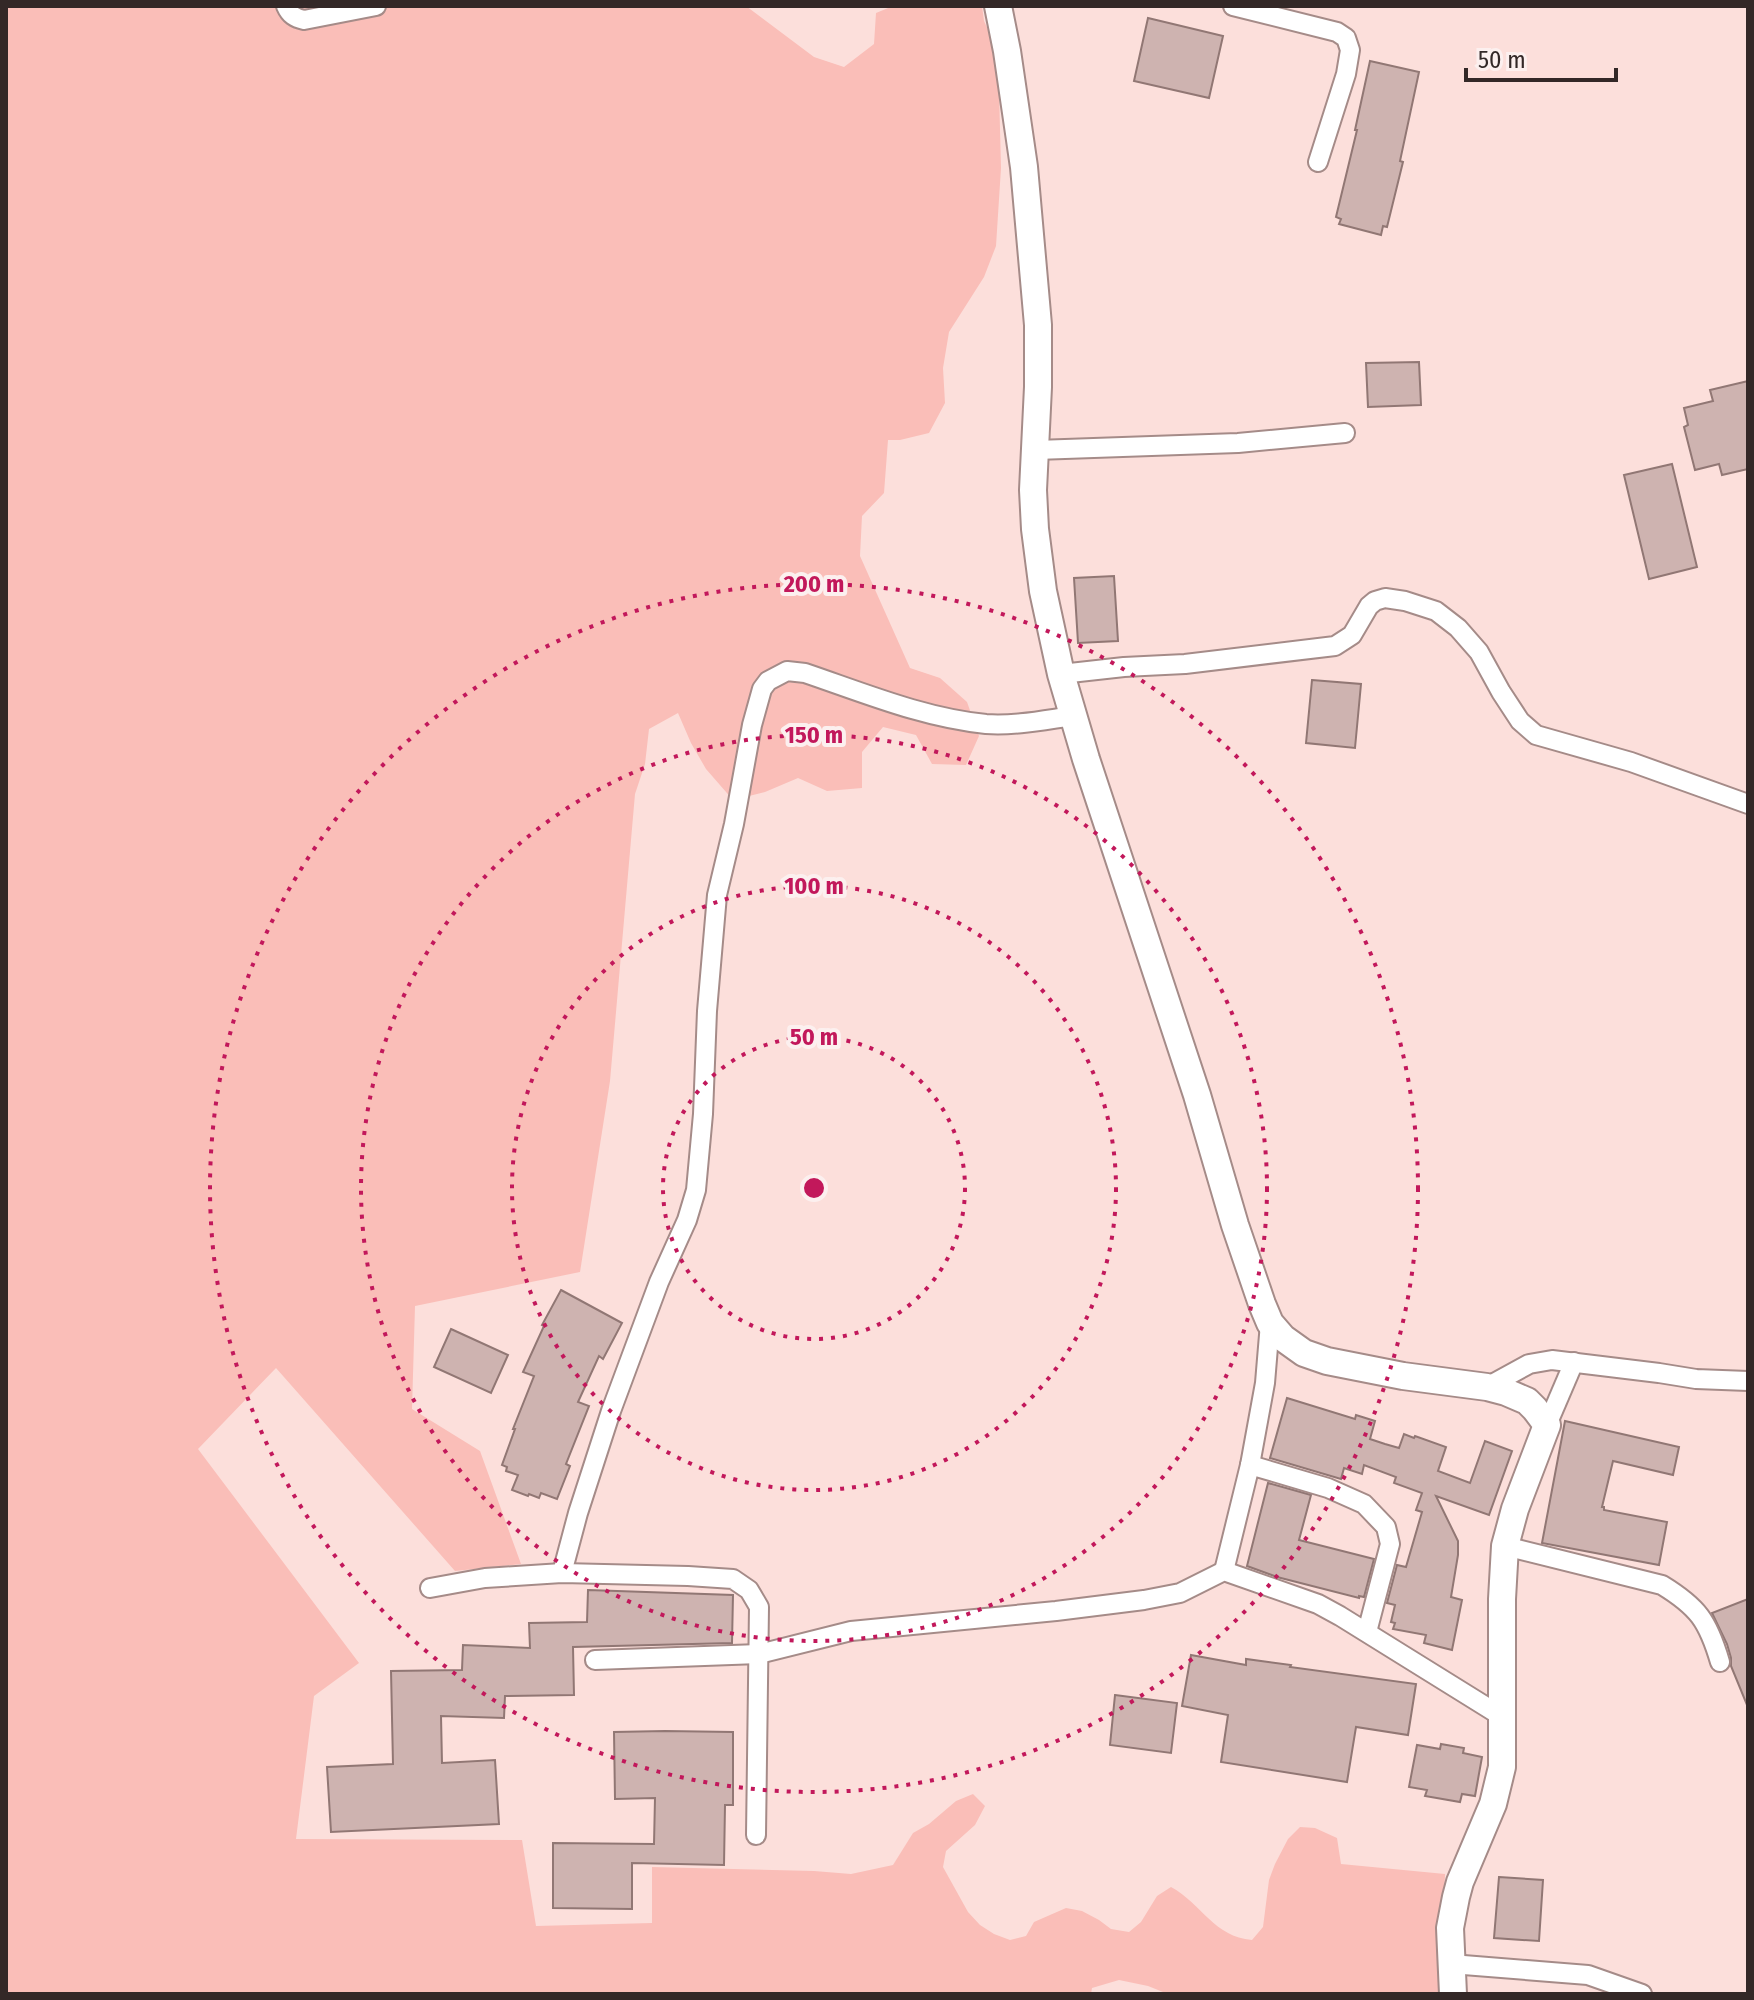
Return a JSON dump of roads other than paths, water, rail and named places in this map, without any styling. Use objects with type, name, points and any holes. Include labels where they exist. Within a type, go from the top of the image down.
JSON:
[{"type":"street","points":[[286,6],[289,13],[304,20],[376,6]]},
{"type":"street","points":[[998,6],[1020,138],[1038,325],[1033,490],[1043,591],[1073,716],[1262,1304],[1270,1323],[1283,1338],[1304,1353],[1327,1361],[1403,1376],[1506,1392],[1527,1401],[1547,1425]]},
{"type":"street","points":[[1233,6],[1337,32],[1346,38],[1350,50],[1346,74],[1318,162]]},
{"type":"street","points":[[1036,450],[1238,443],[1345,433]]},
{"type":"street","points":[[1061,674],[1185,664],[1335,646],[1352,635],[1375,601],[1385,598],[1405,601],[1436,611],[1458,628],[1479,652],[1520,721],[1536,735],[1631,762],[1748,804]]},
{"type":"street","points":[[562,1573],[611,1411],[696,1190],[717,895],[762,689],[768,681],[787,671],[805,673],[933,714],[984,724],[1018,724],[1073,716]]},
{"type":"street","points":[[1224,1571],[1250,1465],[1265,1383],[1270,1323]]},
{"type":"street","points":[[1487,1387],[1529,1364],[1552,1360],[1696,1379],[1748,1381]]},
{"type":"street","points":[[1453,1994],[1450,1928],[1456,1897],[1493,1804],[1502,1767],[1505,1546],[1515,1509],[1574,1362]]},
{"type":"street","points":[[1250,1465],[1328,1488],[1364,1504],[1386,1527],[1390,1544],[1367,1632]]},
{"type":"street","points":[[1505,1546],[1662,1585],[1683,1598],[1701,1615],[1713,1638],[1720,1662]]},
{"type":"street","points":[[595,1660],[759,1654],[851,1631],[1144,1600],[1180,1593],[1224,1571],[1318,1604],[1501,1716]]},
{"type":"street","points":[[430,1588],[485,1578],[562,1573],[733,1579],[749,1590],[759,1607],[756,1835]]},
{"type":"street","points":[[1451,1964],[1588,1975],[1642,1994]]}]
